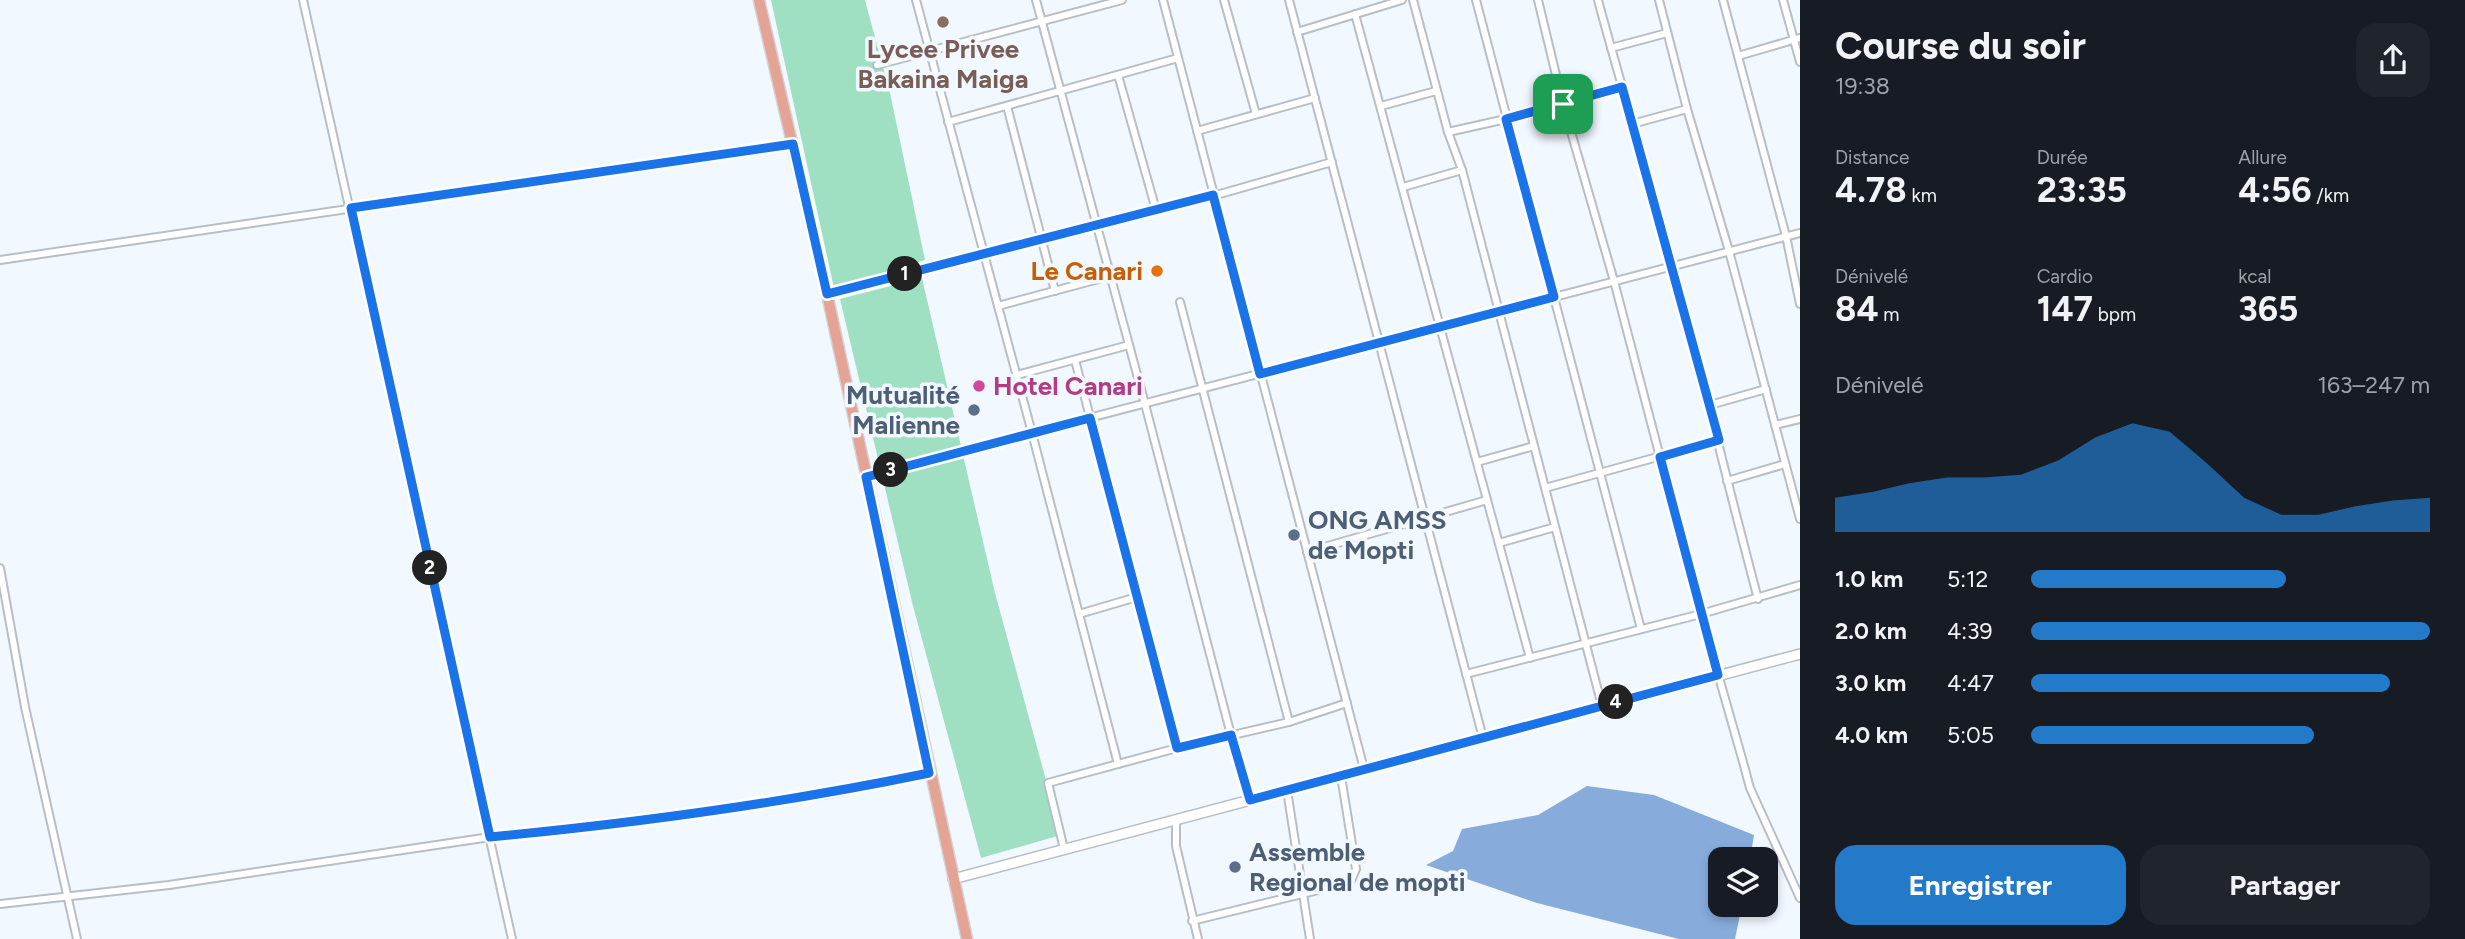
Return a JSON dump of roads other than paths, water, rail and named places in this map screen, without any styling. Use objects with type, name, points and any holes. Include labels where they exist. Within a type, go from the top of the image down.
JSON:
[{"type":"main road","points":[[759,0],[827,294],[967,939]]},
{"type":"street","points":[[303,0],[512,939]]},
{"type":"street","points":[[916,0],[1118,764]]},
{"type":"street","points":[[1036,0],[1250,800]]},
{"type":"street","points":[[877,65],[1122,0]]},
{"type":"street","points":[[1163,0],[1364,769]]},
{"type":"street","points":[[1224,0],[1255,114]]},
{"type":"street","points":[[1289,0],[1483,738]]},
{"type":"street","points":[[1297,32],[1402,0]]},
{"type":"street","points":[[1413,0],[1436,91],[1462,170],[1602,706]]},
{"type":"street","points":[[1476,0],[1641,629]]},
{"type":"street","points":[[1538,0],[1563,104],[1614,281],[1701,614],[1750,788],[1800,898]]},
{"type":"street","points":[[1598,0],[1673,266],[1758,599]]},
{"type":"street","points":[[1659,0],[1800,519]]},
{"type":"street","points":[[1723,0],[1786,236],[1800,304]]},
{"type":"street","points":[[1783,0],[1797,39],[1800,62]]},
{"type":"street","points":[[1355,14],[1530,657]]},
{"type":"street","points":[[1611,48],[1667,33]]},
{"type":"street","points":[[1738,56],[1797,39]]},
{"type":"street","points":[[948,122],[1178,58]]},
{"type":"street","points":[[1118,75],[1156,210]]},
{"type":"street","points":[[1448,132],[1622,87]]},
{"type":"street","points":[[1381,106],[1436,91]]},
{"type":"street","points":[[1196,131],[1315,98]]},
{"type":"street","points":[[1007,106],[1055,291]]},
{"type":"street","points":[[1632,124],[1687,109]]},
{"type":"street","points":[[0,260],[793,144]]},
{"type":"street","points":[[827,294],[1332,162]]},
{"type":"street","points":[[1403,187],[1462,170]]},
{"type":"street","points":[[866,477],[1800,233]]},
{"type":"street","points":[[998,306],[1110,276]]},
{"type":"street","points":[[1180,303],[1289,722]]},
{"type":"street","points":[[1017,375],[1129,345]]},
{"type":"street","points":[[1074,360],[1177,748]]},
{"type":"street","points":[[1710,405],[1766,389]]},
{"type":"street","points":[[1775,425],[1800,419]]},
{"type":"street","points":[[1545,488],[1719,440]]},
{"type":"street","points":[[1477,462],[1534,446]]},
{"type":"street","points":[[1727,481],[1785,464]]},
{"type":"street","points":[[1307,552],[1487,500]]},
{"type":"street","points":[[1499,543],[1555,527]]},
{"type":"street","points":[[0,568],[25,707],[77,939]]},
{"type":"street","points":[[1466,674],[1758,599],[1800,585]]},
{"type":"street","points":[[1079,614],[1137,597]]},
{"type":"street","points":[[953,879],[1800,654]]},
{"type":"street","points":[[1064,849],[1048,783],[1177,748],[1289,722],[1347,703]]},
{"type":"street","points":[[0,904],[169,885],[490,837],[830,794],[929,773]]},
{"type":"street","points":[[1192,921],[1347,883],[1352,879],[1356,869],[1341,776]]},
{"type":"street","points":[[1287,790],[1310,939]]},
{"type":"street","points":[[1176,820],[1175,846],[1198,939]]},
{"type":"water","points":[[1587,786],[1654,795],[1754,835],[1752,847],[1708,847],[1708,917],[1740,917],[1735,939],[1679,939],[1537,903],[1426,865],[1453,851],[1462,829],[1538,815]]},
{"type":"place","name":"Lycee Privee Bakaina Maiga","points":[[943,22]]},
{"type":"place","name":"Le Canari","points":[[1157,271]]},
{"type":"place","name":"Hotel Canari","points":[[979,386]]},
{"type":"place","name":"Mutualité Malienne","points":[[974,410]]},
{"type":"place","name":"ONG AMSS de Mopti","points":[[1294,535]]},
{"type":"place","name":"Assemble Regional de mopti","points":[[1235,867]]}]
